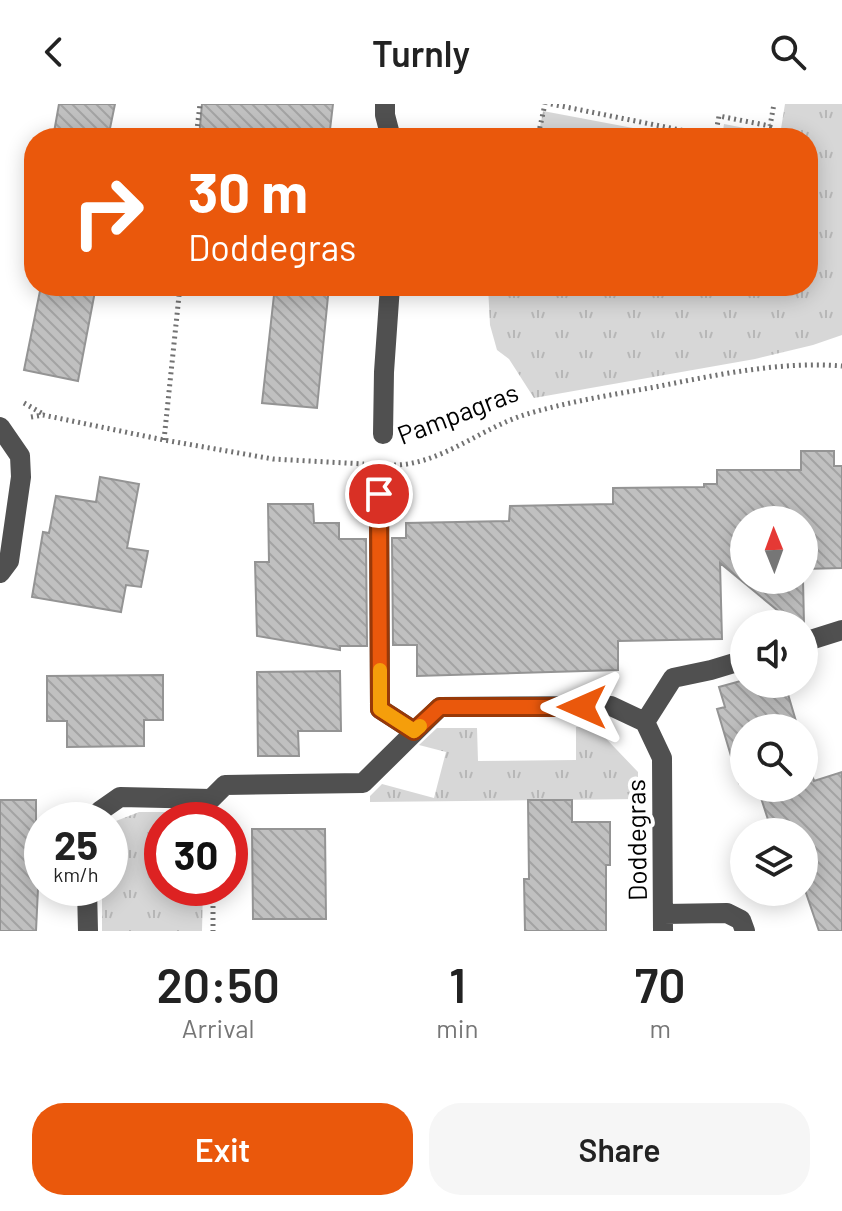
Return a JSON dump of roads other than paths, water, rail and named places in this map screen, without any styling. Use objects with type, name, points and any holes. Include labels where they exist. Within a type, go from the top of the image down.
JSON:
[{"type":"street","points":[[385,104],[388,128]]},
{"type":"street","points":[[383,434],[389,296]]},
{"type":"street","points":[[0,427],[20,456],[21,477],[9,561],[0,573]]},
{"type":"street","points":[[379,494],[380,709],[414,731]]},
{"type":"street","points":[[818,638],[842,630]]},
{"type":"street","points":[[113,802],[120,797],[211,799],[225,785],[363,783],[440,707],[611,706],[645,722],[673,678],[730,664]]},
{"type":"street","name":"Doddegras","points":[[645,722],[662,758],[664,923],[727,913],[741,920],[745,931]]},
{"type":"street","points":[[87,906],[88,931]]}]
